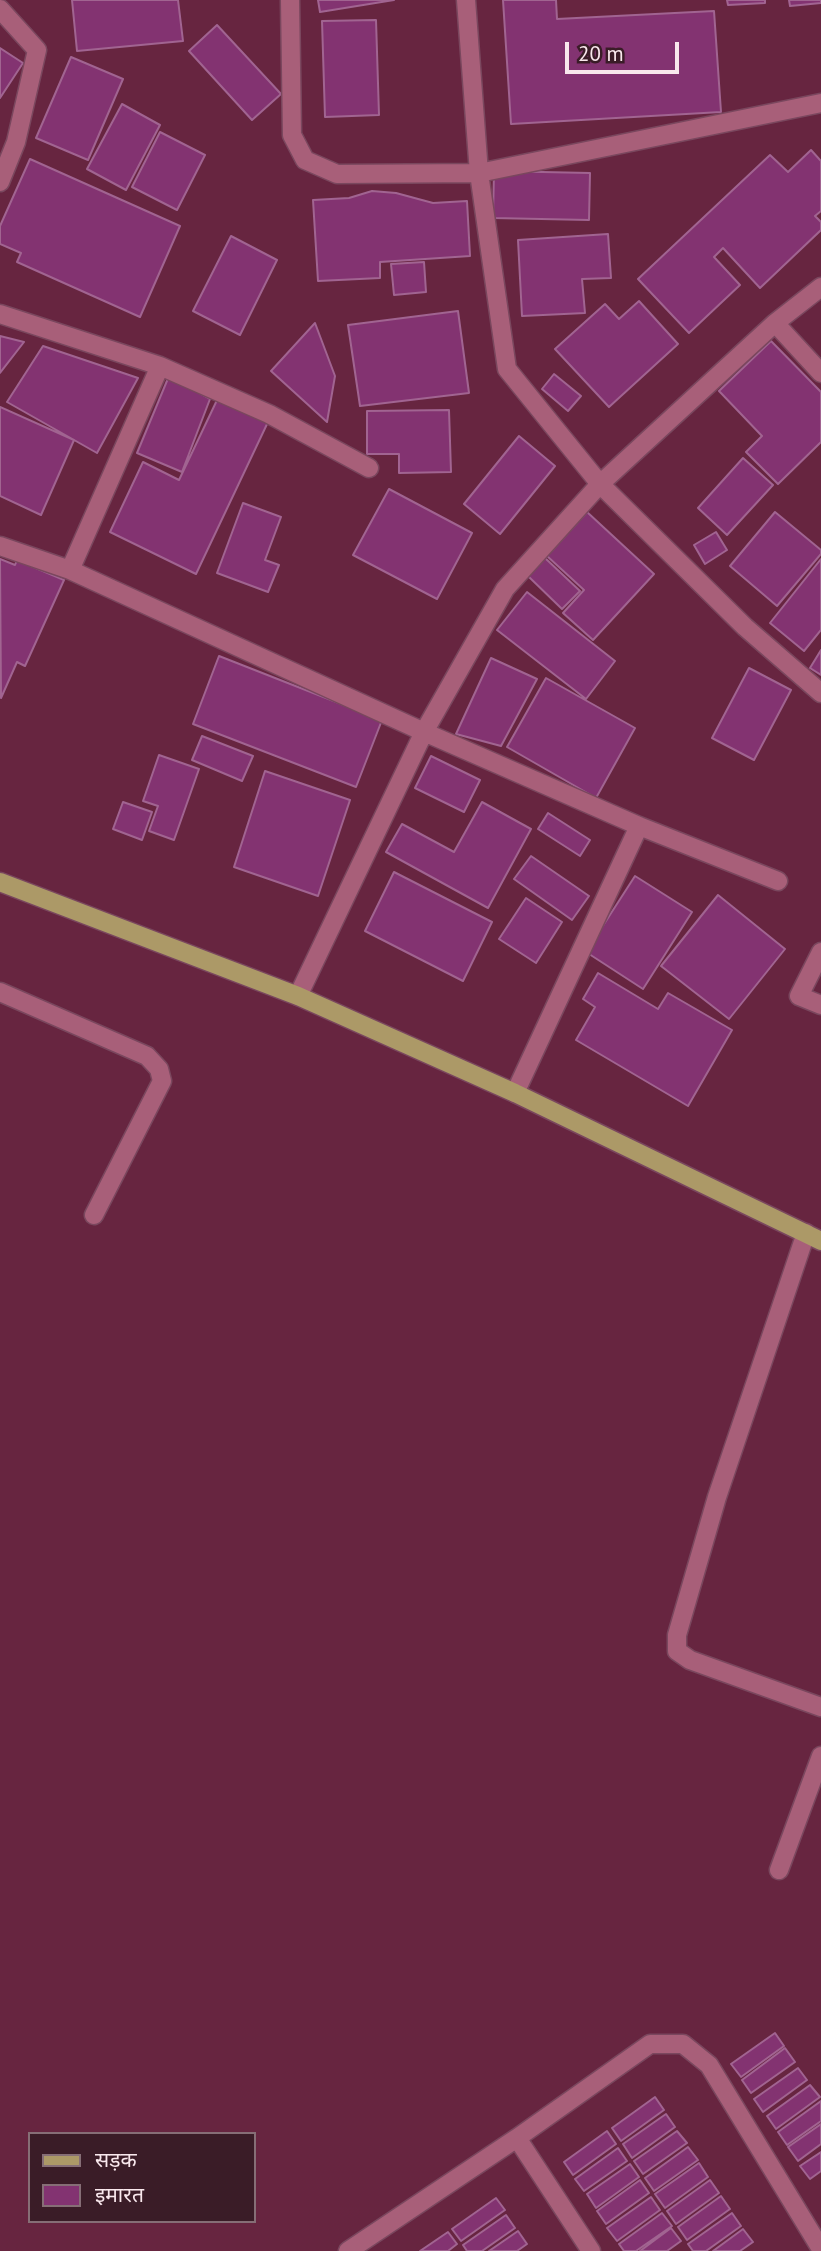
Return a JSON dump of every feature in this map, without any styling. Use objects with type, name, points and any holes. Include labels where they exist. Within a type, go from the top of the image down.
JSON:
[{"type":"main road","points":[[0,882],[298,996],[515,1093],[814,1237]]},
{"type":"street","points":[[290,0],[292,135],[305,160],[337,174],[479,173],[821,103]]},
{"type":"street","points":[[466,0],[479,173],[507,369],[600,484],[745,628],[821,693]]},
{"type":"street","points":[[0,9],[37,50],[16,142],[0,182]]},
{"type":"street","points":[[298,996],[424,732],[505,589],[600,484],[775,323],[821,287]]},
{"type":"street","points":[[0,314],[160,366],[269,414],[369,468]]},
{"type":"street","points":[[775,323],[821,373]]},
{"type":"street","points":[[70,570],[160,366]]},
{"type":"street","points":[[0,546],[70,570],[424,732],[639,825],[778,881]]},
{"type":"street","points":[[515,1093],[639,825]]},
{"type":"street","points":[[821,952],[799,996],[821,1005]]},
{"type":"street","points":[[0,992],[147,1056],[159,1069],[162,1081],[94,1215]]},
{"type":"street","points":[[814,1237],[717,1497],[677,1635],[677,1651],[690,1660],[821,1707]]},
{"type":"street","points":[[779,1870],[821,1756]]},
{"type":"street","points":[[355,2249],[650,2044],[683,2044],[709,2064],[821,2249]]},
{"type":"street","points":[[517,2138],[591,2251]]},
{"type":"building","points":[[72,0],[178,0],[183,41],[77,51]]},
{"type":"building","points":[[318,0],[394,0],[320,12]]},
{"type":"building","points":[[503,0],[556,0],[557,19],[714,11],[721,112],[511,124]]},
{"type":"building","points":[[727,0],[765,0],[765,3],[728,5]]},
{"type":"building","points":[[789,0],[821,0],[821,3],[790,6]]},
{"type":"building","points":[[376,20],[379,115],[325,117],[322,21]]},
{"type":"building","points":[[217,25],[281,94],[252,120],[189,51]]},
{"type":"building","points":[[0,48],[23,63],[0,98]]},
{"type":"building","points":[[71,57],[123,79],[88,160],[36,138]]},
{"type":"building","points":[[122,104],[160,125],[126,190],[87,169]]},
{"type":"building","points":[[160,132],[205,155],[177,210],[132,187]]},
{"type":"building","points":[[811,150],[821,161],[821,211],[815,216],[821,222],[821,230],[760,288],[723,248],[714,257],[740,285],[689,333],[638,279],[770,155],[788,172]]},
{"type":"building","points":[[30,159],[180,226],[140,317],[17,262],[21,253],[0,244],[0,226]]},
{"type":"building","points":[[494,171],[590,173],[589,220],[493,218]]},
{"type":"building","points":[[372,191],[396,193],[433,203],[467,201],[470,256],[380,262],[380,278],[318,281],[313,200],[349,198]]},
{"type":"building","points":[[608,234],[611,278],[582,279],[585,313],[522,316],[518,240]]},
{"type":"building","points":[[231,236],[277,260],[240,335],[193,311]]},
{"type":"building","points":[[424,262],[426,292],[394,295],[391,264]]},
{"type":"building","points":[[639,301],[678,344],[609,407],[555,349],[605,304],[619,319]]},
{"type":"building","points":[[458,311],[469,393],[360,406],[348,325]]},
{"type":"building","points":[[315,323],[335,376],[327,422],[271,371]]},
{"type":"building","points":[[0,336],[24,342],[0,373]]},
{"type":"building","points":[[771,341],[821,392],[821,442],[778,484],[746,452],[762,436],[719,391]]},
{"type":"building","points":[[43,346],[138,378],[97,453],[7,402]]},
{"type":"building","points":[[554,374],[581,396],[568,411],[542,389]]},
{"type":"building","points":[[169,376],[210,399],[182,472],[137,453]]},
{"type":"building","points":[[218,398],[268,422],[196,574],[110,532],[143,462],[179,480]]},
{"type":"building","points":[[0,407],[74,440],[41,515],[0,496]]},
{"type":"building","points":[[449,410],[451,472],[399,473],[399,454],[367,454],[367,411]]},
{"type":"building","points":[[519,436],[555,466],[500,534],[464,504]]},
{"type":"building","points":[[743,458],[773,485],[727,535],[698,508]]},
{"type":"building","points":[[389,489],[472,533],[437,599],[353,555]]},
{"type":"building","points":[[243,503],[281,517],[265,560],[279,565],[268,592],[217,573]]},
{"type":"building","points":[[587,512],[654,574],[593,640],[563,613],[584,590],[547,556]]},
{"type":"building","points":[[775,512],[821,550],[821,554],[777,606],[730,566]]},
{"type":"building","points":[[716,532],[727,550],[705,564],[694,545]]},
{"type":"building","points":[[545,558],[580,591],[562,609],[528,576]]},
{"type":"building","points":[[0,559],[15,565],[17,560],[64,580],[25,666],[17,662],[1,698]]},
{"type":"building","points":[[821,559],[821,630],[804,651],[770,623]]},
{"type":"building","points":[[527,592],[615,661],[586,699],[497,630]]},
{"type":"building","points":[[821,650],[821,675],[810,668]]},
{"type":"building","points":[[219,656],[382,720],[356,787],[193,724]]},
{"type":"building","points":[[491,658],[537,679],[501,746],[456,734]]},
{"type":"building","points":[[749,668],[791,690],[754,760],[712,738]]},
{"type":"building","points":[[546,678],[635,728],[596,798],[507,747]]},
{"type":"building","points":[[202,736],[253,756],[242,781],[192,760]]},
{"type":"building","points":[[159,755],[199,769],[174,840],[149,831],[158,806],[143,801]]},
{"type":"building","points":[[431,756],[480,780],[464,812],[415,788]]},
{"type":"building","points":[[265,771],[350,800],[318,896],[234,867]]},
{"type":"building","points":[[123,802],[152,812],[142,840],[113,829]]},
{"type":"building","points":[[482,802],[531,829],[488,908],[386,852],[402,824],[454,852]]},
{"type":"building","points":[[548,813],[590,840],[580,856],[538,829]]},
{"type":"building","points":[[531,856],[589,896],[572,920],[514,879]]},
{"type":"building","points":[[394,872],[492,922],[463,981],[365,931]]},
{"type":"building","points":[[635,876],[692,912],[643,989],[586,952]]},
{"type":"building","points":[[718,895],[785,949],[729,1019],[661,966]]},
{"type":"building","points":[[526,898],[562,922],[536,963],[499,939]]},
{"type":"building","points":[[598,973],[658,1009],[668,993],[732,1030],[688,1106],[576,1040],[595,1007],[583,999]]},
{"type":"building","points":[[775,2033],[784,2046],[741,2077],[731,2064]]},
{"type":"building","points":[[785,2048],[795,2062],[751,2093],[742,2080]]},
{"type":"building","points":[[798,2068],[807,2080],[763,2112],[754,2099]]},
{"type":"building","points":[[810,2085],[820,2097],[776,2129],[767,2116]]},
{"type":"building","points":[[655,2097],[664,2110],[621,2141],[612,2128]]},
{"type":"building","points":[[821,2101],[821,2121],[787,2145],[778,2132]]},
{"type":"building","points":[[666,2114],[675,2127],[632,2158],[623,2144]]},
{"type":"building","points":[[821,2124],[821,2144],[798,2161],[788,2147]]},
{"type":"building","points":[[607,2131],[616,2144],[573,2175],[564,2162]]},
{"type":"building","points":[[677,2131],[687,2143],[643,2174],[634,2161]]},
{"type":"building","points":[[688,2147],[698,2160],[654,2191],[645,2178]]},
{"type":"building","points":[[618,2148],[627,2161],[584,2191],[575,2179]]},
{"type":"building","points":[[821,2152],[821,2171],[810,2179],[800,2166]]},
{"type":"building","points":[[699,2163],[708,2177],[665,2208],[655,2194]]},
{"type":"building","points":[[630,2164],[639,2177],[596,2208],[587,2194]]},
{"type":"building","points":[[640,2180],[649,2193],[606,2224],[597,2211]]},
{"type":"building","points":[[710,2180],[719,2193],[676,2224],[667,2211]]},
{"type":"building","points":[[721,2196],[730,2209],[687,2240],[678,2227]]},
{"type":"building","points":[[651,2197],[660,2210],[617,2241],[607,2228]]},
{"type":"building","points":[[496,2198],[505,2210],[461,2241],[452,2229]]},
{"type":"building","points":[[662,2213],[672,2226],[636,2251],[624,2251],[619,2244]]},
{"type":"building","points":[[732,2213],[741,2226],[706,2251],[693,2251],[688,2244]]},
{"type":"building","points":[[506,2215],[515,2228],[482,2251],[467,2251],[463,2245]]},
{"type":"building","points":[[671,2228],[681,2241],[667,2251],[640,2251]]},
{"type":"building","points":[[743,2229],[753,2242],[740,2251],[713,2251]]},
{"type":"building","points":[[518,2231],[527,2244],[517,2251],[489,2251]]},
{"type":"building","points":[[448,2232],[457,2244],[448,2251],[420,2251]]}]
